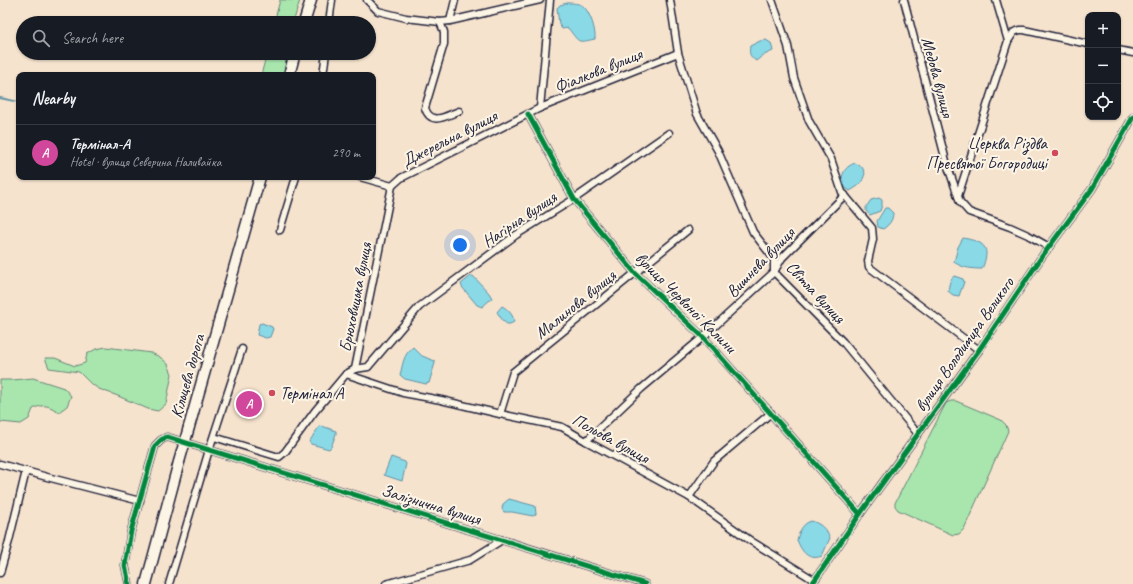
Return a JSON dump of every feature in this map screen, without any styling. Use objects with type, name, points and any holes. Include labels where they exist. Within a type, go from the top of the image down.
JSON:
[{"type":"highway","points":[[306,16],[310,0]]},
{"type":"highway","points":[[290,72],[294,60]]},
{"type":"highway","name":"Кільцева дорога","points":[[146,584],[259,180]]},
{"type":"street","points":[[330,16],[332,0]]},
{"type":"street","points":[[367,0],[378,11],[406,18],[440,22],[540,0]]},
{"type":"street","points":[[450,21],[455,0]]},
{"type":"street","points":[[540,108],[550,0]]},
{"type":"street","name":"Світла вулиця","points":[[670,0],[678,53],[697,114],[718,152],[753,232],[774,259],[774,272],[843,342],[918,434]]},
{"type":"street","points":[[772,0],[788,46],[794,78],[809,121],[831,159],[842,192],[872,228],[873,240],[868,261],[869,267],[979,350]]},
{"type":"street","name":"Медова вулиця","points":[[904,0],[946,161],[960,202],[969,212],[1010,227],[1049,247]]},
{"type":"street","points":[[996,0],[1008,41]]},
{"type":"street","points":[[440,22],[444,32],[444,44],[425,108],[426,112],[432,118],[437,119],[459,110]]},
{"type":"street","points":[[958,196],[1008,41],[1014,32],[1020,30],[1085,43]]},
{"type":"street","points":[[1121,51],[1133,53]]},
{"type":"street","name":"Фіалкова вулиця","points":[[528,114],[678,53]]},
{"type":"street","points":[[323,72],[325,60]]},
{"type":"street","name":"Джерельна вулиця","points":[[371,180],[392,186],[401,178],[528,114]]},
{"type":"street","name":"вулиця Червоної Калини","points":[[528,114],[574,199],[635,273],[704,337],[860,514]]},
{"type":"street","name":"вулиця Володимира Великого","points":[[813,582],[860,514],[979,350],[1049,247],[1092,189],[1133,117]]},
{"type":"street","name":"Нагірна вулиця","points":[[355,369],[368,367],[419,307],[516,235],[574,199],[669,133]]},
{"type":"street","points":[[280,230],[295,180]]},
{"type":"street","name":"Брюховицька вулиця","points":[[214,437],[279,457],[285,452],[315,411],[346,374],[355,369],[392,186]]},
{"type":"street","name":"Вишнева вулиця","points":[[586,441],[642,389],[704,337],[774,272],[782,258],[845,195]]},
{"type":"street","name":"Малинова вулиця","points":[[500,414],[513,372],[688,230]]},
{"type":"street","points":[[169,584],[209,450],[242,349]]},
{"type":"street","name":"Польова вулиця","points":[[346,374],[397,392],[441,400],[562,427],[688,497],[813,582]]},
{"type":"street","points":[[688,497],[714,461],[770,413]]},
{"type":"street","name":"Залізнична вулиця","points":[[129,584],[125,565],[131,531],[155,446],[167,437],[645,584]]},
{"type":"street","points":[[0,464],[140,501]]},
{"type":"street","points":[[0,573],[26,471]]},
{"type":"street","name":"Залізнична вулиця","points":[[386,584],[470,560],[502,540]]},
{"type":"green space","points":[[280,0],[300,0],[295,16],[276,16]]},
{"type":"green space","points":[[265,60],[286,60],[284,72],[262,72]]},
{"type":"green space","points":[[106,347],[151,353],[160,357],[168,364],[172,374],[166,404],[158,411],[148,409],[99,389],[90,383],[79,372],[49,368],[45,358],[55,358],[75,366],[85,363],[87,354],[96,349]]},
{"type":"green space","points":[[33,378],[64,388],[71,396],[67,406],[59,412],[46,406],[37,407],[33,409],[29,419],[21,424],[0,422],[0,380]]},
{"type":"green space","points":[[956,401],[1001,420],[1006,425],[1008,431],[964,529],[959,534],[953,535],[898,510],[895,506],[895,503],[946,403]]},
{"type":"water","points":[[567,3],[580,4],[586,9],[595,31],[595,39],[579,41],[568,28],[562,29],[559,24],[557,8],[560,5]]},
{"type":"water","points":[[766,40],[771,43],[773,51],[762,56],[756,61],[750,54],[750,46]]},
{"type":"water","points":[[855,163],[862,167],[865,173],[860,184],[850,191],[844,187],[841,180],[845,170]]},
{"type":"water","points":[[879,198],[882,200],[880,211],[870,215],[866,211],[866,207],[871,200]]},
{"type":"water","points":[[885,208],[888,208],[893,213],[893,216],[887,226],[883,229],[878,227],[877,221]]},
{"type":"water","points":[[963,238],[977,241],[984,247],[986,255],[982,269],[967,268],[954,262],[958,247]]},
{"type":"water","points":[[473,276],[492,298],[482,307],[477,305],[462,287],[461,284]]},
{"type":"water","points":[[954,276],[963,279],[964,282],[959,296],[953,295],[948,291],[950,281]]},
{"type":"water","points":[[502,306],[513,317],[514,322],[507,324],[503,321],[497,312]]},
{"type":"water","points":[[262,323],[272,327],[273,329],[270,337],[266,338],[257,335],[259,324]]},
{"type":"water","points":[[413,347],[422,356],[435,361],[429,383],[426,384],[405,379],[400,375],[405,356]]},
{"type":"water","points":[[322,426],[336,431],[329,449],[311,444],[309,442],[319,427]]},
{"type":"water","points":[[391,457],[405,462],[406,464],[402,481],[384,475]]},
{"type":"water","points":[[509,499],[535,506],[536,514],[533,516],[504,512],[502,509],[503,504]]},
{"type":"water","points":[[811,521],[822,527],[830,538],[822,556],[809,556],[803,552],[797,540],[803,526]]},
{"type":"waterway","points":[[0,98],[16,101]]},
{"type":"cycle path","points":[[528,114],[574,199],[635,273],[703,337],[860,514]]},
{"type":"cycle path","points":[[812,584],[860,514],[979,350],[1043,255],[1092,189],[1133,117]]},
{"type":"cycle path","points":[[129,584],[125,565],[131,531],[155,446],[167,437],[645,584]]},
{"type":"place","name":"Церква Різдва Пресвятої Богородиці","points":[[1055,153]]},
{"type":"place","name":"Термінал А","points":[[272,393]]},
{"type":"place","name":"Термінал-А","points":[[249,404]]}]
